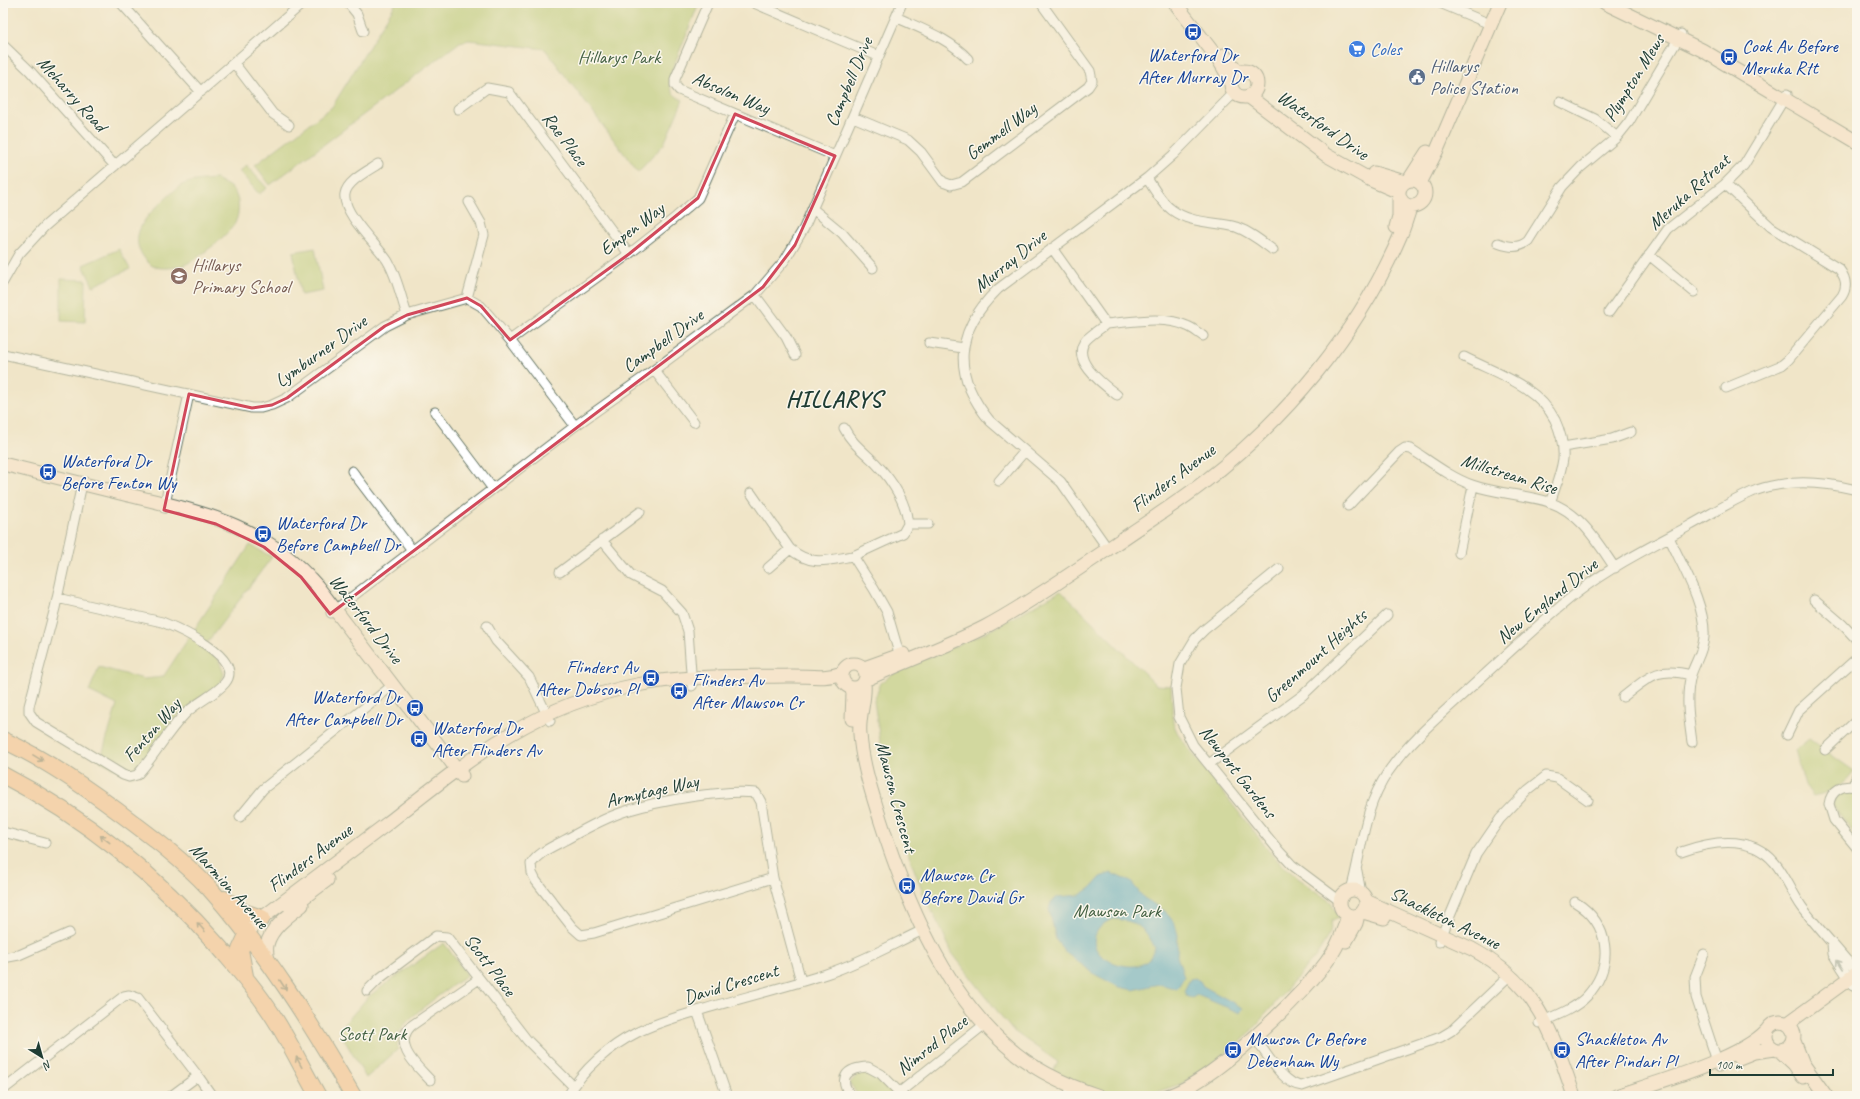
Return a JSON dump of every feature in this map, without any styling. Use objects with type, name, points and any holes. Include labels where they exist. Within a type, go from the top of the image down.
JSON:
[{"type":"highway","name":"Marmion Avenue","points":[[3,740],[29,753],[87,788],[170,851],[208,887],[268,961],[329,1054],[353,1096]]},
{"type":"highway","points":[[3,775],[44,798],[109,842],[163,887],[214,941],[245,977],[279,1025],[318,1096]]},
{"type":"highway","points":[[208,887],[237,908],[262,918]]},
{"type":"highway","points":[[214,941],[233,941],[247,935]]},
{"type":"highway","points":[[245,977],[240,950],[247,935]]},
{"type":"street","points":[[3,282],[19,254],[33,237],[303,3]]},
{"type":"street","points":[[348,3],[357,14],[364,31]]},
{"type":"street","name":"Absolon Way","points":[[708,3],[676,79],[675,85],[679,90],[835,156]]},
{"type":"street","points":[[754,3],[878,56]]},
{"type":"street","name":"Campbell Drive","points":[[333,612],[575,426],[654,370],[755,295],[785,260],[795,245],[813,209],[902,3]]},
{"type":"street","name":"Gemmell Way","points":[[853,117],[908,140],[921,152],[943,182],[951,185],[962,182],[1088,87],[1092,81],[1090,71],[1041,3]]},
{"type":"street","points":[[1175,3],[1235,82]]},
{"type":"street","points":[[1184,3],[1235,82],[1241,97],[1252,93],[1256,81],[1253,75],[1246,72],[1235,82]]},
{"type":"street","points":[[1440,3],[1487,23]]},
{"type":"street","name":"Flinders Avenue","points":[[247,935],[253,926],[262,918],[456,775],[549,717],[606,700],[692,682],[846,681],[858,688],[864,677],[901,659],[983,628],[1015,611],[1169,499],[1222,458],[1272,410],[1305,373],[1345,320],[1373,274],[1398,223],[1406,187],[1437,150],[1487,23],[1492,3]]},
{"type":"street","name":"Flinders Avenue","points":[[1487,23],[1500,3]]},
{"type":"street","points":[[1605,3],[1680,36]]},
{"type":"street","points":[[1617,3],[1680,36],[1857,136]]},
{"type":"street","points":[[123,4],[201,92]]},
{"type":"street","points":[[896,17],[944,40],[959,50],[968,59]]},
{"type":"street","name":"Plympton Mews","points":[[1498,243],[1510,247],[1521,246],[1528,241],[1562,187],[1581,167],[1617,137],[1630,122],[1680,36]]},
{"type":"street","name":"Meharry Road","points":[[3,45],[30,71],[115,166]]},
{"type":"street","points":[[234,63],[273,114],[290,125]]},
{"type":"street","name":"Murray Drive","points":[[1106,545],[1061,482],[990,421],[974,400],[968,389],[965,375],[963,348],[971,323],[986,300],[998,289],[1052,248],[1147,178],[1178,151],[1235,82]]},
{"type":"street","name":"Rae Place","points":[[458,109],[487,88],[509,92],[629,254]]},
{"type":"street","name":"Waterford Drive","points":[[1252,93],[1342,156],[1406,187]]},
{"type":"street","points":[[1786,96],[1857,142]]},
{"type":"street","name":"Meruka Retreat","points":[[1608,312],[1668,229],[1725,184],[1744,165],[1786,96]]},
{"type":"street","points":[[1560,102],[1595,120],[1617,137]]},
{"type":"street","name":"Empen Way","points":[[510,340],[629,254],[698,198],[735,114]]},
{"type":"street","points":[[378,164],[347,187],[345,195],[346,202],[354,218],[390,266],[407,315]]},
{"type":"street","points":[[1147,178],[1166,204],[1179,214],[1192,219],[1235,227],[1245,231],[1273,250]]},
{"type":"street","points":[[1725,184],[1771,228],[1839,269],[1845,277],[1846,287],[1842,296],[1788,360],[1782,365],[1726,388]]},
{"type":"street","points":[[1406,187],[1425,192],[1424,199],[1418,205],[1411,206],[1403,203],[1406,187]]},
{"type":"street","points":[[469,202],[481,223],[484,235],[466,298],[481,306],[510,340],[575,426]]},
{"type":"street","name":"Flinders Avenue","points":[[1106,545],[1169,508],[1220,469],[1259,434],[1299,392],[1323,364],[1361,309],[1396,245],[1411,206]]},
{"type":"street","points":[[813,209],[842,233],[873,268]]},
{"type":"street","points":[[1052,248],[1106,324]]},
{"type":"street","points":[[1649,255],[1694,292]]},
{"type":"street","points":[[755,295],[786,337],[795,355]]},
{"type":"street","name":"Lymburner Drive","points":[[3,354],[252,408],[261,408],[276,404],[287,398],[374,332],[407,315],[466,298]]},
{"type":"street","points":[[1117,395],[1095,378],[1083,359],[1081,352],[1086,341],[1106,324],[1160,321],[1187,325],[1204,336]]},
{"type":"street","points":[[929,343],[963,348]]},
{"type":"street","points":[[1464,357],[1520,384],[1541,400],[1558,428],[1563,447],[1561,469],[1550,503]]},
{"type":"street","points":[[654,370],[694,422]]},
{"type":"street","points":[[165,506],[188,394]]},
{"type":"street","points":[[435,412],[493,489]]},
{"type":"street","points":[[751,493],[790,549],[798,556],[814,561],[853,556],[903,533],[908,524],[904,506],[887,477],[868,456],[854,444],[844,428]]},
{"type":"street","points":[[1563,447],[1612,439],[1631,432]]},
{"type":"street","name":"Millstream Rise","points":[[1348,506],[1399,452],[1405,448],[1412,449],[1449,474],[1473,486],[1550,503],[1568,512],[1592,534],[1615,568]]},
{"type":"street","points":[[998,481],[1025,451]]},
{"type":"street","name":"Waterford Drive","points":[[3,464],[81,487]]},
{"type":"street","points":[[352,470],[412,550]]},
{"type":"street","name":"Waterford Drive","points":[[3,472],[81,487],[224,521],[254,534],[279,549],[305,571],[333,612],[456,775]]},
{"type":"street","name":"New England Drive","points":[[1354,903],[1356,870],[1364,826],[1376,793],[1388,772],[1404,752],[1549,616],[1615,568],[1669,537],[1758,490],[1783,485],[1806,483],[1828,484],[1857,490]]},
{"type":"street","points":[[1459,553],[1473,486]]},
{"type":"street","name":"Fenton Way","points":[[57,598],[162,622],[172,626],[209,646],[224,660],[228,667],[229,672],[225,683],[183,716],[137,775],[129,777],[123,775],[36,722],[31,716],[29,706],[57,598],[81,487]]},
{"type":"street","points":[[560,572],[640,512]]},
{"type":"street","points":[[908,524],[928,524]]},
{"type":"street","points":[[1669,537],[1696,599],[1703,629],[1701,651],[1691,675],[1688,702],[1692,742]]},
{"type":"street","points":[[602,540],[631,575],[662,591],[682,613],[688,631],[692,682]]},
{"type":"street","points":[[768,568],[790,549]]},
{"type":"street","points":[[853,556],[887,612],[901,659]]},
{"type":"street","name":"Newport Gardens","points":[[1279,569],[1204,630],[1186,651],[1180,664],[1176,688],[1180,717],[1194,745],[1279,851],[1292,865],[1330,892],[1354,903]]},
{"type":"street","points":[[1814,600],[1843,625],[1857,640]]},
{"type":"street","name":"Greenmount Heights","points":[[1209,764],[1303,695],[1387,615]]},
{"type":"street","points":[[487,626],[496,641],[529,677],[549,717]]},
{"type":"street","points":[[1787,735],[1799,710],[1857,658]]},
{"type":"street","points":[[846,681],[844,668],[850,664],[857,664],[864,677]]},
{"type":"street","points":[[1623,697],[1654,674],[1662,671],[1673,671],[1691,675]]},
{"type":"street","name":"Mawson Crescent","points":[[864,677],[865,693],[860,715],[860,734],[870,789],[898,875],[919,932]]},
{"type":"street","name":"Mawson Crescent","points":[[846,681],[853,693],[854,740],[863,788],[878,839],[893,881],[919,932],[954,982],[982,1027],[1025,1061],[1056,1079],[1072,1092],[1099,1096]]},
{"type":"street","points":[[240,817],[263,790],[391,688]]},
{"type":"street","points":[[1825,750],[1857,721]]},
{"type":"street","name":"Flinders Avenue","points":[[247,935],[259,932],[335,874],[456,775]]},
{"type":"street","points":[[1857,775],[1855,787],[1844,786],[1833,793],[1829,800],[1829,808],[1834,820],[1857,848]]},
{"type":"street","points":[[1440,939],[1476,854],[1500,819],[1528,790],[1546,776],[1557,778],[1588,800]]},
{"type":"street","name":"Armytage Way","points":[[773,878],[594,933],[581,935],[572,928],[536,881],[532,873],[531,864],[535,858],[544,851],[595,823],[626,811],[685,798],[749,792],[756,793],[761,802],[773,878],[801,981]]},
{"type":"street","points":[[3,832],[45,842]]},
{"type":"street","points":[[1616,1096],[1745,1054],[1788,1047],[1792,1033],[1855,978],[1833,954],[1832,944],[1802,907],[1779,870],[1768,856],[1748,846],[1732,842],[1710,844],[1681,852]]},
{"type":"street","points":[[268,961],[266,947],[270,936],[288,916],[335,874]]},
{"type":"street","points":[[1542,1022],[1576,1005],[1586,996],[1600,975],[1604,961],[1605,944],[1603,931],[1597,921],[1586,909],[1575,902]]},
{"type":"street","points":[[1186,1096],[1222,1073],[1256,1040],[1322,968],[1340,940],[1354,903]]},
{"type":"street","name":"Shackleton Avenue","points":[[1354,903],[1485,956],[1507,978],[1524,990],[1542,1022],[1567,1096]]},
{"type":"street","name":"David Crescent","points":[[568,1096],[573,1086],[602,1057],[621,1041],[636,1032],[697,1011],[827,974],[859,961],[919,932]]},
{"type":"street","points":[[3,958],[19,955],[69,933]]},
{"type":"street","name":"Scott Place","points":[[367,991],[380,978],[432,938],[440,935],[447,937],[535,1050],[573,1086]]},
{"type":"street","points":[[1704,954],[1694,977],[1696,996],[1699,1010],[1718,1063]]},
{"type":"street","points":[[1256,1040],[1290,1083],[1302,1086],[1441,1037],[1451,1031],[1467,1017],[1507,978]]},
{"type":"street","points":[[430,1080],[416,1065],[403,1045],[405,1034],[412,1026],[479,979]]},
{"type":"street","points":[[3,1090],[124,996],[129,995],[138,998],[212,1096]]},
{"type":"street","points":[[697,1011],[726,1096]]},
{"type":"street","name":"Shackleton Avenue","points":[[1542,1022],[1553,1034],[1574,1096]]},
{"type":"street","points":[[1639,1096],[1718,1063],[1762,1036],[1776,1022],[1792,1033],[1803,1064],[1826,1096]]},
{"type":"street","name":"Nimrod Place","points":[[851,1096],[845,1086],[846,1075],[850,1071],[862,1067],[874,1069],[901,1094],[982,1027]]},
{"type":"street","points":[[1767,1030],[1767,1042],[1798,1068],[1817,1096]]},
{"type":"street","points":[[1170,1096],[1213,1070],[1256,1040]]},
{"type":"street","points":[[171,1096],[198,1076]]},
{"type":"highlighted area","points":[[735,114],[835,156],[795,245],[763,287],[330,614],[301,577],[264,547],[216,524],[164,510],[189,394],[252,408],[272,405],[287,398],[385,326],[407,315],[467,298],[481,306],[510,340],[629,254],[698,198]]},
{"type":"green space","name":"Hillarys Park","points":[[396,3],[699,3],[670,75],[670,84],[673,93],[683,100],[664,144],[638,172],[545,49],[469,40],[460,42],[270,185],[255,165],[332,107]]},
{"type":"green space","points":[[246,165],[267,188],[259,194],[239,171]]},
{"type":"green space","points":[[216,179],[235,192],[237,196],[238,215],[232,228],[212,247],[184,265],[158,268],[151,265],[143,256],[139,248],[138,240],[142,224],[148,216],[180,186],[193,181]]},
{"type":"green space","points":[[315,248],[323,291],[301,295],[293,252]]},
{"type":"green space","points":[[119,249],[130,269],[93,286],[83,265]]},
{"type":"green space","points":[[61,279],[86,280],[85,322],[61,321]]},
{"type":"green space","points":[[250,545],[272,557],[203,648],[218,658],[224,674],[218,689],[179,714],[133,777],[100,761],[117,705],[89,691],[99,667],[144,679],[163,677]]},
{"type":"green space","name":"Mawson Park","points":[[1061,591],[1156,685],[1171,686],[1173,723],[1179,736],[1273,856],[1294,876],[1331,902],[1339,918],[1332,920],[1330,933],[1316,956],[1244,1039],[1202,1071],[1181,1084],[1147,1095],[1118,1095],[1081,1085],[1053,1072],[1058,1062],[1012,1030],[952,953],[924,896],[898,826],[884,767],[874,701],[881,683],[897,671],[985,633]]},
{"type":"green space","points":[[1809,739],[1854,771],[1842,785],[1825,793],[1813,796],[1805,785],[1795,750]]},
{"type":"green space","points":[[1843,790],[1857,791],[1857,839],[1833,806],[1834,798]]},
{"type":"green space","name":"Scott Park","points":[[444,943],[467,975],[421,1009],[405,1024],[398,1035],[398,1049],[366,1078],[339,1030],[369,996]]},
{"type":"green space","points":[[865,1072],[879,1079],[896,1096],[858,1096],[850,1083],[858,1074]]},
{"type":"water","points":[[1111,873],[1131,882],[1144,898],[1165,911],[1175,924],[1178,935],[1177,956],[1184,977],[1177,989],[1159,984],[1133,990],[1119,987],[1096,975],[1066,953],[1056,940],[1049,909],[1051,902],[1058,897],[1080,895],[1091,888],[1101,877]],"holes":[[[1113,919],[1134,923],[1144,930],[1155,948],[1149,959],[1138,966],[1123,965],[1108,960],[1102,956],[1095,947],[1095,936],[1100,928],[1108,921]]]},
{"type":"water","points":[[1195,978],[1200,981],[1203,986],[1243,1008],[1240,1013],[1197,995],[1192,998],[1186,995],[1184,991],[1190,979]]},
{"type":"place","name":"Waterford Dr After Murray Dr","points":[[1193,32]]},
{"type":"place","name":"Coles","points":[[1357,49]]},
{"type":"place","name":"Cook Av Before Meruka Rtt","points":[[1729,57]]},
{"type":"place","name":"Hillarys Police Station","points":[[1417,77]]},
{"type":"place","name":"Hillarys Primary School","points":[[179,276]]},
{"type":"place","name":"Waterford Dr Before Fenton Wy","points":[[48,472]]},
{"type":"place","name":"Waterford Dr Before Campbell Dr","points":[[263,534]]},
{"type":"place","name":"Flinders Av After Dobson Pl","points":[[651,678]]},
{"type":"place","name":"Flinders Av After Mawson Cr","points":[[679,691]]},
{"type":"place","name":"Waterford Dr After Campbell Dr","points":[[415,708]]},
{"type":"place","name":"Waterford Dr After Flinders Av","points":[[419,739]]},
{"type":"place","name":"Mawson Cr Before David Gr","points":[[907,886]]},
{"type":"place","name":"Mawson Cr Before Debenham Wy","points":[[1233,1050]]},
{"type":"place","name":"Shackleton Av After Pindari Pl","points":[[1562,1050]]},
{"type":"district","name":"HILLARYS","points":[[834,399]]}]
